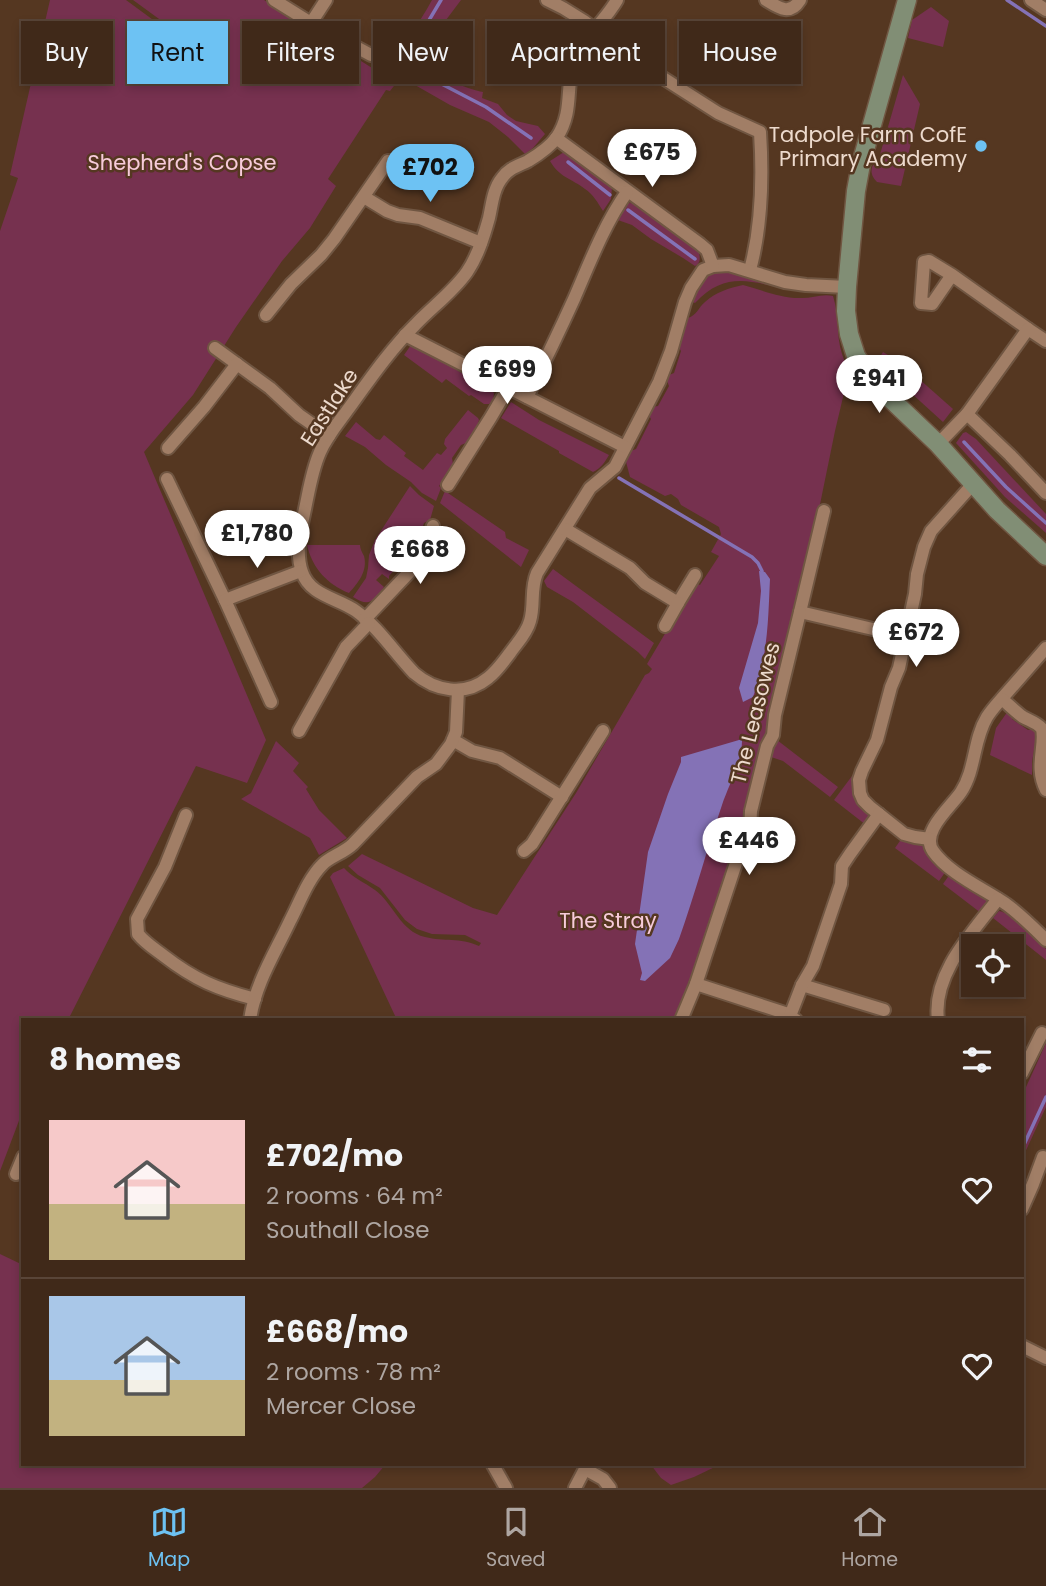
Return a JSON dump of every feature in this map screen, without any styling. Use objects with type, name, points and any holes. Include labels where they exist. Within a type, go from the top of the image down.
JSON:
[{"type":"street","points":[[274,0],[309,21]]},
{"type":"street","points":[[313,21],[326,0]]},
{"type":"street","points":[[547,0],[583,21]]},
{"type":"street","name":"Eastlake","points":[[602,21],[617,0]]},
{"type":"street","points":[[766,0],[789,10],[800,0]]},
{"type":"street","points":[[907,0],[861,164],[856,191],[847,287],[849,334],[863,368],[873,383],[938,444],[997,510],[1046,556]]},
{"type":"street","points":[[1031,0],[1046,10]]},
{"type":"street","points":[[359,48],[371,55]]},
{"type":"street","points":[[665,79],[718,113],[760,132],[760,226],[750,270]]},
{"type":"street","name":"Eastlake","points":[[302,571],[300,531],[313,474],[329,436],[386,356],[467,272],[481,243],[502,177],[512,167],[541,152],[556,138],[569,107],[570,84]]},
{"type":"street","points":[[556,138],[700,244],[707,250],[713,266]]},
{"type":"street","points":[[266,315],[291,284],[321,255],[388,161]]},
{"type":"street","points":[[527,397],[601,236],[627,192]]},
{"type":"street","points":[[364,197],[387,211],[420,218],[481,243]]},
{"type":"street","points":[[225,600],[302,571],[307,583],[317,591],[346,604],[367,621],[424,681],[436,687],[458,690],[473,687],[487,679],[499,667],[522,637],[531,620],[535,576],[590,488],[615,467],[665,369],[691,288],[704,270],[713,266],[729,265],[793,284],[847,287]]},
{"type":"street","points":[[952,275],[1046,341]]},
{"type":"street","points":[[938,444],[967,414],[1028,328]]},
{"type":"street","points":[[405,335],[625,447]]},
{"type":"street","points":[[215,348],[329,436]]},
{"type":"street","points":[[168,448],[204,407],[237,363]]},
{"type":"street","points":[[448,485],[508,388]]},
{"type":"street","points":[[967,414],[1046,493]]},
{"type":"street","points":[[167,479],[271,702]]},
{"type":"street","points":[[930,839],[904,834],[879,814],[861,797],[859,780],[877,740],[899,668],[924,547],[931,531],[973,484]]},
{"type":"street","name":"The Leasowes","points":[[682,1018],[696,984],[741,847],[750,829],[751,811],[767,746],[773,735],[775,715],[824,511]]},
{"type":"street","points":[[299,731],[346,647],[419,562],[433,526]]},
{"type":"street","points":[[565,529],[630,568],[645,583],[678,603]]},
{"type":"street","points":[[665,626],[695,575]]},
{"type":"street","points":[[800,612],[907,637]]},
{"type":"street","points":[[1046,648],[989,713],[981,728],[971,769],[963,788],[934,826],[930,839],[932,850],[949,866],[1021,915],[1046,940]]},
{"type":"street","points":[[250,1018],[268,963],[299,900],[320,867],[353,844],[417,777],[436,764],[453,740],[458,690]]},
{"type":"street","points":[[1002,699],[1043,731],[1046,744],[1041,770],[1046,790]]},
{"type":"street","points":[[524,850],[532,844],[603,731]]},
{"type":"street","points":[[453,740],[471,751],[500,758],[562,797]]},
{"type":"street","points":[[696,984],[793,1018],[802,985],[813,966],[841,884],[844,862],[879,814]]},
{"type":"street","points":[[186,815],[165,867],[137,919],[138,934],[196,979],[255,999]]},
{"type":"street","points":[[938,1018],[938,996],[947,971],[998,899]]},
{"type":"street","points":[[802,985],[884,1010]]},
{"type":"street","points":[[1024,1069],[1042,1033]]},
{"type":"street","points":[[1024,1205],[1045,1155]]},
{"type":"street","points":[[16,1174],[21,1162]]},
{"type":"street","points":[[1024,1347],[1046,1357]]},
{"type":"street","points":[[494,1466],[506,1488]]},
{"type":"street","points":[[575,1488],[586,1467],[603,1479],[610,1488]]},
{"type":"green space","name":"Shepherd's Copse","points":[[50,0],[126,0],[155,21],[127,21],[127,84],[228,84],[228,21],[162,21],[133,0],[264,0],[297,21],[242,21],[242,84],[359,84],[359,60],[373,69],[373,84],[396,84],[390,91],[386,90],[328,179],[336,186],[310,228],[282,261],[193,395],[144,452],[266,740],[247,783],[196,766],[69,1018],[21,1018],[21,1115],[0,1171],[0,231],[18,178],[10,175],[31,84],[113,84],[113,21],[45,21]]},
{"type":"green space","points":[[432,0],[461,0],[445,21],[419,21]]},
{"type":"green space","points":[[931,7],[949,21],[943,47],[908,38],[912,20]]},
{"type":"green space","points":[[903,75],[920,104],[901,186],[877,182],[872,166],[879,158]]},
{"type":"green space","points":[[413,84],[458,84],[483,92],[482,98],[498,104],[507,115],[516,121],[538,126],[545,134],[525,154],[489,122],[450,105]]},
{"type":"green space","points":[[564,152],[612,187],[611,199],[603,211],[590,193],[562,174],[550,161]]},
{"type":"green space","points":[[625,204],[636,204],[699,252],[698,263],[695,266],[632,225],[615,219]]},
{"type":"green space","points":[[721,271],[730,271],[805,292],[761,283],[734,281],[721,284],[693,302],[702,281]]},
{"type":"green space","name":"The Stray","points":[[743,285],[792,298],[833,296],[840,347],[852,387],[844,393],[759,773],[714,916],[674,1018],[396,1018],[330,877],[344,868],[382,896],[403,923],[416,934],[479,946],[481,943],[465,935],[432,934],[417,929],[405,920],[380,888],[348,866],[362,854],[473,908],[497,915],[576,793],[645,675],[652,669],[647,664],[695,583],[700,585],[719,556],[711,552],[721,534],[719,527],[681,505],[671,494],[665,496],[630,477],[625,458],[628,452],[636,449],[651,419],[648,414],[652,407],[658,406],[669,386],[667,381],[669,375],[674,373],[681,351],[678,346],[688,318],[714,296]]},
{"type":"green space","points":[[411,345],[491,390],[494,393],[493,401],[484,404],[446,379],[442,383],[404,355]]},
{"type":"green space","points":[[883,352],[901,363],[953,409],[943,422],[877,362]]},
{"type":"green space","points":[[511,402],[539,420],[609,455],[593,472],[501,418]]},
{"type":"green space","points":[[468,410],[478,418],[477,426],[452,458],[453,464],[439,486],[441,488],[436,501],[422,493],[365,447],[345,436],[356,422],[376,439],[380,440],[384,435],[406,453],[404,456],[423,470],[437,453],[441,455],[447,448],[445,439]]},
{"type":"green space","points":[[966,432],[976,439],[1046,514],[1046,533],[1005,497],[956,443]]},
{"type":"green space","points":[[410,486],[434,506],[430,520],[424,523],[420,535],[422,541],[417,542],[409,536],[401,546],[412,557],[406,557],[389,579],[382,574],[376,580],[384,587],[374,599],[368,602],[359,600],[353,597],[366,578],[369,555],[375,540]]},
{"type":"green space","points":[[445,491],[505,532],[506,538],[529,550],[521,567],[440,503]]},
{"type":"green space","points":[[307,545],[360,545],[365,567],[359,581],[349,593],[322,575]]},
{"type":"green space","points":[[553,569],[654,643],[645,659],[573,602],[547,587],[544,581]]},
{"type":"green space","points":[[1008,711],[1012,714],[1012,719],[1028,730],[1037,730],[1041,746],[1034,750],[1032,775],[990,755],[996,728]]},
{"type":"green space","points":[[777,740],[838,787],[830,797],[783,761],[771,757],[769,752]]},
{"type":"green space","points":[[276,741],[299,763],[293,771],[308,787],[306,789],[319,810],[347,838],[319,855],[310,838],[241,799],[251,793]]},
{"type":"green space","points":[[855,772],[855,793],[871,816],[866,825],[834,800]]},
{"type":"green space","points":[[902,838],[924,845],[946,871],[939,881],[895,848]]},
{"type":"green space","points":[[950,874],[986,898],[981,913],[943,884]]},
{"type":"green space","points":[[999,911],[1017,921],[1046,949],[1046,960],[1024,943],[1024,934],[1013,934],[993,918]]},
{"type":"green space","points":[[1046,1043],[1046,1107],[1024,1155],[1024,1092]]},
{"type":"green space","points":[[0,1254],[21,1264],[21,1466],[384,1466],[362,1488],[0,1488]]},
{"type":"green space","points":[[652,1466],[717,1466],[671,1485]]},
{"type":"shaded area","points":[[759,571],[765,572],[770,579],[766,639],[762,667],[753,697],[743,702],[739,688],[758,623],[761,591]]},
{"type":"shaded area","points":[[742,738],[738,763],[679,939],[670,958],[645,981],[640,980],[642,973],[635,944],[648,852],[681,757]]},
{"type":"waterway","points":[[441,0],[403,64],[486,107],[531,138]]},
{"type":"waterway","points":[[1007,0],[1046,26]]},
{"type":"waterway","points":[[568,162],[610,195]]},
{"type":"waterway","points":[[628,210],[695,259]]},
{"type":"waterway","points":[[964,442],[1006,487],[1046,523]]},
{"type":"waterway","points":[[619,478],[752,557],[762,571]]},
{"type":"waterway","points":[[1024,1145],[1046,1097]]},
{"type":"place","name":"Tadpole Farm CofE Primary Academy","points":[[981,146]]}]
